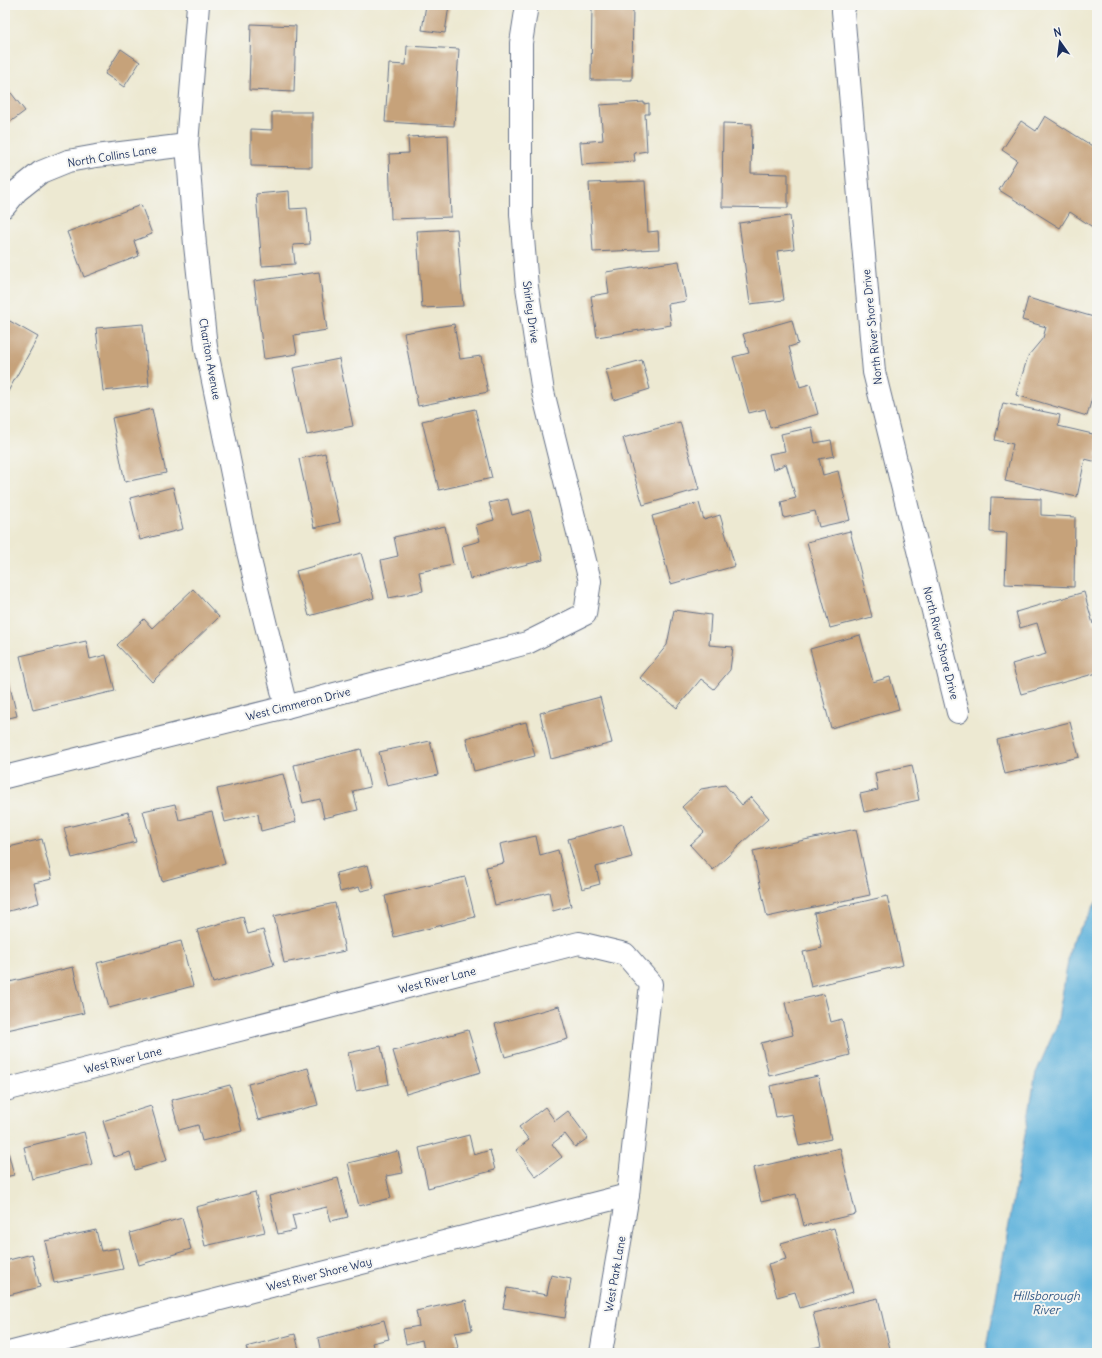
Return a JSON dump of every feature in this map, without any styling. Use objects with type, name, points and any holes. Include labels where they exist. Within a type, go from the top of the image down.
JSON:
[{"type":"street","name":"Chariton Avenue","points":[[198,5],[187,145],[195,245],[206,347],[248,552],[286,707]]},
{"type":"street","name":"Shirley Drive","points":[[527,5],[521,43],[521,214],[527,287],[544,392],[590,581],[585,614]]},
{"type":"street","name":"North River Shore Drive","points":[[845,5],[843,11],[874,372],[958,712]]},
{"type":"street","name":"North Collins Lane","points":[[5,206],[17,191],[41,172],[68,161],[96,156],[187,145]]},
{"type":"street","name":"West Cimmeron Drive","points":[[5,777],[286,707],[527,644],[585,614]]},
{"type":"street","name":"West River Lane","points":[[5,1090],[579,943],[625,954],[651,984],[628,1195]]},
{"type":"street","name":"West River Shore Way","points":[[10,1353],[628,1195]]},
{"type":"street","name":"West Park Lane","points":[[601,1353],[628,1195]]},
{"type":"water","name":"Hillsborough River","points":[[1097,901],[1097,1353],[986,1353],[1036,1073],[1057,1025],[1071,943]]},
{"type":"building","points":[[306,5],[305,10],[264,6]]},
{"type":"building","points":[[426,5],[449,5],[445,33],[422,30]]},
{"type":"building","points":[[592,5],[633,5],[632,80],[591,80]]},
{"type":"building","points":[[251,24],[296,26],[294,92],[249,90]]},
{"type":"building","points":[[407,46],[459,49],[454,126],[385,122],[389,64],[406,65]]},
{"type":"building","points":[[121,49],[140,62],[124,87],[105,74]]},
{"type":"building","points":[[5,85],[25,111],[5,126]]},
{"type":"building","points":[[644,102],[644,104],[649,103],[649,114],[645,114],[647,151],[634,153],[635,161],[582,165],[580,142],[603,140],[600,105]]},
{"type":"building","points":[[272,112],[312,112],[312,167],[251,166],[251,129],[272,130]]},
{"type":"building","points":[[1045,116],[1097,149],[1097,230],[1070,212],[1060,228],[999,190],[1017,160],[1002,150],[1021,121],[1036,131]]},
{"type":"building","points":[[723,123],[752,124],[751,173],[788,174],[788,208],[722,207]]},
{"type":"building","points":[[448,135],[451,217],[391,219],[389,154],[409,153],[408,137]]},
{"type":"building","points":[[645,181],[648,232],[658,231],[659,249],[593,252],[589,183]]},
{"type":"building","points":[[289,191],[290,209],[307,208],[310,244],[293,245],[295,264],[262,266],[256,194]]},
{"type":"building","points":[[141,205],[152,234],[134,241],[139,256],[84,277],[67,232]]},
{"type":"building","points":[[790,216],[794,249],[777,251],[784,300],[750,304],[739,223]]},
{"type":"building","points":[[457,229],[463,306],[422,308],[417,231]]},
{"type":"building","points":[[679,261],[686,301],[668,304],[671,325],[597,337],[591,296],[609,293],[606,272]]},
{"type":"building","points":[[319,272],[327,330],[294,335],[297,354],[264,359],[254,281]]},
{"type":"building","points":[[1028,298],[1097,318],[1097,380],[1087,416],[1016,395],[1028,356],[1043,338],[1046,327],[1022,320]]},
{"type":"building","points":[[8,320],[38,337],[5,397],[5,325]]},
{"type":"building","points":[[792,320],[798,344],[789,347],[800,387],[810,384],[818,414],[770,428],[765,409],[749,413],[733,357],[749,353],[743,334]]},
{"type":"building","points":[[143,324],[149,386],[103,391],[96,328]]},
{"type":"building","points":[[454,324],[460,359],[481,356],[488,392],[418,406],[404,333]]},
{"type":"building","points":[[339,359],[353,426],[307,435],[293,368]]},
{"type":"building","points":[[642,360],[650,389],[614,400],[606,370]]},
{"type":"building","points":[[1003,403],[1060,415],[1058,426],[1097,435],[1097,462],[1085,459],[1077,497],[1005,481],[1013,444],[995,440]]},
{"type":"building","points":[[152,409],[166,473],[125,482],[112,418]]},
{"type":"building","points":[[475,409],[492,478],[439,490],[422,421]]},
{"type":"building","points":[[680,422],[699,489],[643,505],[623,438]]},
{"type":"building","points":[[812,427],[815,443],[831,440],[834,456],[819,459],[823,475],[838,471],[850,520],[819,527],[815,511],[784,518],[781,502],[796,498],[786,464],[773,470],[769,454],[785,451],[781,434]]},
{"type":"building","points":[[325,453],[340,522],[314,528],[299,459]]},
{"type":"building","points":[[173,487],[183,529],[140,540],[130,498]]},
{"type":"building","points":[[991,497],[1041,499],[1041,515],[1075,517],[1074,587],[1005,584],[1007,533],[990,532]]},
{"type":"building","points":[[508,499],[512,515],[530,510],[543,560],[470,579],[462,546],[480,541],[476,525],[494,520],[489,503]]},
{"type":"building","points":[[699,503],[704,520],[720,515],[735,566],[671,584],[652,516]]},
{"type":"building","points":[[445,526],[453,565],[419,572],[423,591],[389,598],[381,560],[398,556],[394,537]]},
{"type":"building","points":[[850,531],[872,617],[830,628],[807,542]]},
{"type":"building","points":[[361,553],[374,598],[309,616],[296,571]]},
{"type":"building","points":[[193,589],[219,617],[152,682],[117,645],[144,619],[152,628]]},
{"type":"building","points":[[1084,592],[1093,624],[1097,622],[1097,673],[1021,694],[1012,664],[1046,654],[1037,623],[1020,628],[1016,612]]},
{"type":"building","points":[[674,610],[711,615],[709,645],[733,647],[730,670],[714,689],[701,679],[677,708],[640,678],[667,645]]},
{"type":"building","points":[[860,635],[873,682],[890,677],[899,709],[831,728],[810,649]]},
{"type":"building","points":[[86,641],[90,659],[106,655],[115,691],[33,710],[20,656]]},
{"type":"building","points":[[5,665],[17,716],[5,719]]},
{"type":"building","points":[[600,697],[612,743],[551,759],[540,713]]},
{"type":"building","points":[[526,722],[535,756],[474,771],[466,738]]},
{"type":"building","points":[[1070,722],[1079,757],[1005,774],[997,740]]},
{"type":"building","points":[[430,741],[438,775],[387,786],[379,752]]},
{"type":"building","points":[[361,749],[370,787],[353,791],[358,810],[324,818],[320,799],[303,803],[294,765]]},
{"type":"building","points":[[912,765],[919,800],[864,812],[860,794],[878,790],[875,773]]},
{"type":"building","points":[[283,774],[296,822],[261,831],[258,814],[225,822],[217,789]]},
{"type":"building","points":[[725,785],[742,805],[751,797],[769,818],[713,870],[690,845],[704,832],[682,807],[701,789]]},
{"type":"building","points":[[175,804],[179,820],[212,812],[225,864],[162,881],[143,811]]},
{"type":"building","points":[[128,812],[136,842],[72,858],[64,828]]},
{"type":"building","points":[[623,824],[632,857],[596,867],[600,884],[582,889],[568,839]]},
{"type":"building","points":[[856,829],[870,895],[767,917],[753,851]]},
{"type":"building","points":[[536,836],[540,855],[558,850],[571,906],[553,911],[549,892],[495,905],[486,867],[504,863],[500,844]]},
{"type":"building","points":[[42,839],[52,879],[34,883],[39,903],[5,912],[5,848]]},
{"type":"building","points":[[368,865],[374,888],[361,891],[359,887],[340,892],[336,873]]},
{"type":"building","points":[[465,877],[475,917],[394,937],[385,896]]},
{"type":"building","points":[[887,896],[903,965],[811,987],[803,952],[822,948],[814,913]]},
{"type":"building","points":[[335,903],[345,951],[284,963],[274,916]]},
{"type":"building","points":[[243,917],[248,934],[263,930],[274,965],[213,983],[197,930]]},
{"type":"building","points":[[181,941],[193,986],[109,1008],[97,963]]},
{"type":"building","points":[[73,967],[84,1013],[7,1030],[5,1021],[5,983]]},
{"type":"building","points":[[824,994],[831,1022],[842,1019],[850,1055],[769,1076],[761,1043],[793,1035],[785,1003]]},
{"type":"building","points":[[559,1006],[568,1039],[505,1057],[495,1024]]},
{"type":"building","points":[[468,1030],[481,1072],[406,1094],[393,1051]]},
{"type":"building","points":[[381,1046],[389,1084],[356,1091],[348,1053]]},
{"type":"building","points":[[308,1068],[318,1105],[258,1120],[248,1084]]},
{"type":"building","points":[[818,1076],[831,1139],[799,1146],[792,1114],[776,1117],[770,1086]]},
{"type":"building","points":[[230,1085],[242,1131],[202,1141],[198,1125],[179,1130],[171,1100]]},
{"type":"building","points":[[151,1106],[167,1160],[135,1170],[130,1152],[114,1157],[103,1121]]},
{"type":"building","points":[[545,1107],[555,1121],[568,1111],[588,1138],[575,1147],[565,1134],[552,1144],[562,1157],[536,1177],[516,1150],[529,1140],[519,1127]]},
{"type":"building","points":[[84,1132],[92,1164],[32,1179],[24,1147]]},
{"type":"building","points":[[469,1135],[474,1155],[490,1150],[495,1170],[428,1188],[419,1148]]},
{"type":"building","points":[[5,1140],[14,1175],[5,1177]]},
{"type":"building","points":[[840,1148],[856,1214],[804,1226],[796,1194],[761,1202],[753,1168]]},
{"type":"building","points":[[398,1151],[403,1173],[386,1176],[391,1198],[359,1206],[348,1163]]},
{"type":"building","points":[[338,1178],[348,1217],[331,1221],[327,1207],[292,1215],[296,1230],[278,1234],[269,1196]]},
{"type":"building","points":[[255,1192],[265,1232],[205,1246],[196,1207]]},
{"type":"building","points":[[182,1218],[191,1249],[139,1265],[130,1233]]},
{"type":"building","points":[[834,1228],[853,1292],[800,1308],[795,1292],[777,1297],[768,1264],[786,1259],[781,1243]]},
{"type":"building","points":[[96,1230],[101,1251],[118,1248],[123,1269],[54,1283],[45,1241]]},
{"type":"building","points":[[32,1254],[40,1287],[5,1296],[5,1261]]},
{"type":"building","points":[[551,1275],[571,1279],[565,1318],[503,1308],[507,1288],[547,1295]]},
{"type":"building","points":[[878,1298],[891,1353],[792,1353],[821,1346],[813,1313]]},
{"type":"building","points":[[466,1300],[472,1330],[455,1333],[458,1348],[425,1353],[422,1340],[406,1344],[403,1329],[419,1326],[416,1311]]},
{"type":"building","points":[[384,1320],[389,1339],[372,1343],[375,1353],[321,1353],[318,1338]]},
{"type":"building","points":[[295,1334],[300,1353],[248,1353],[246,1347]]}]
